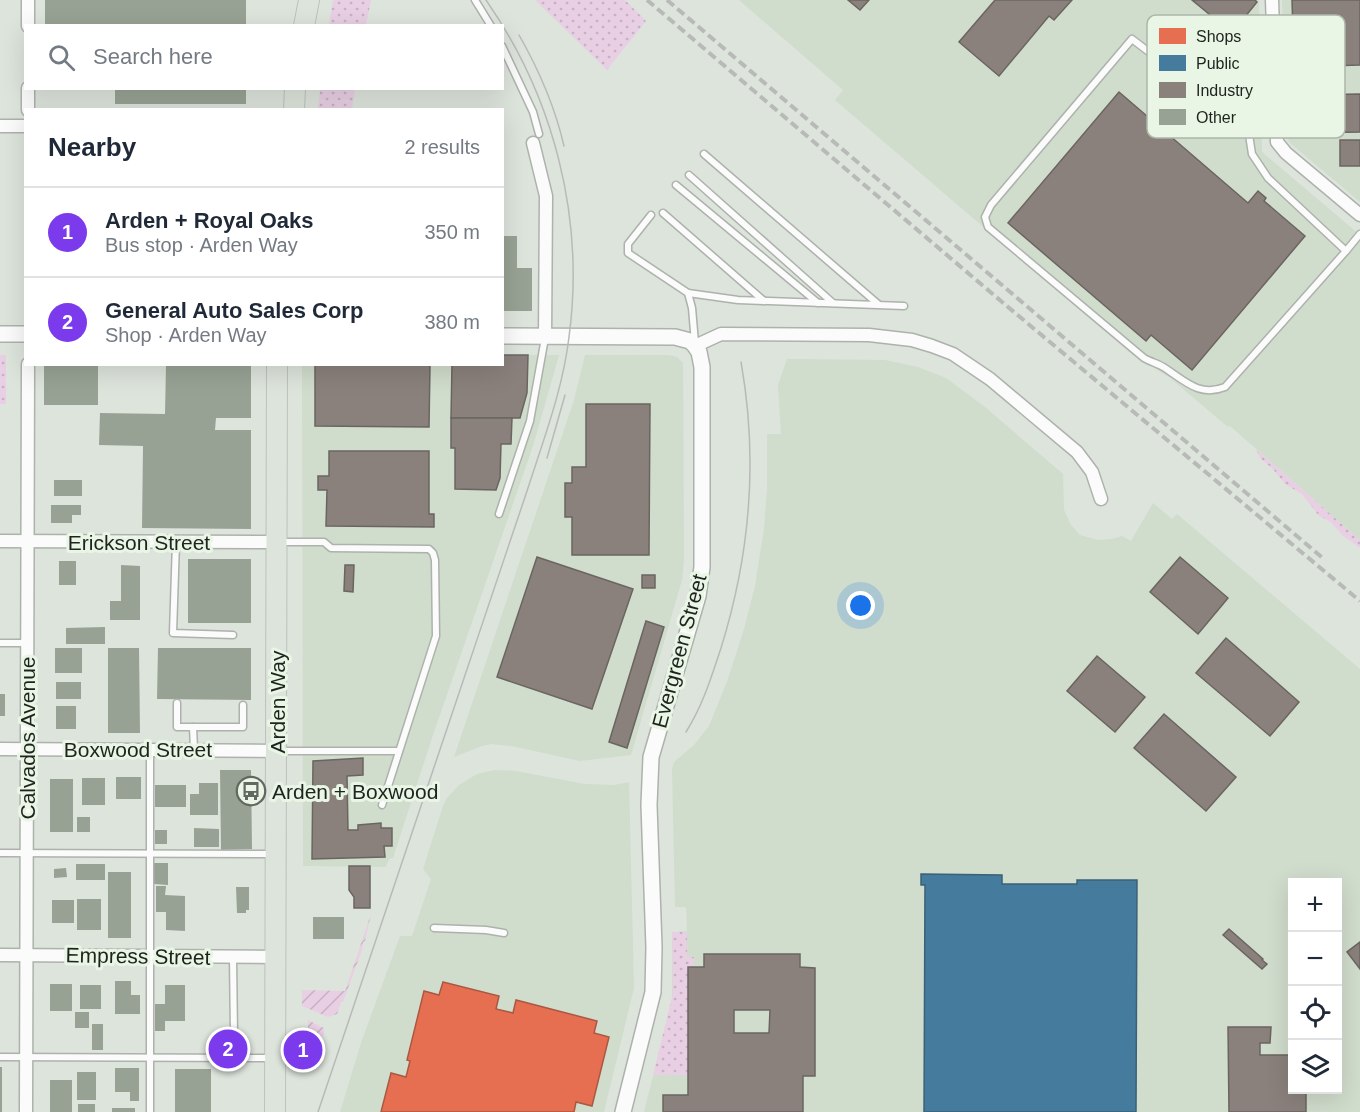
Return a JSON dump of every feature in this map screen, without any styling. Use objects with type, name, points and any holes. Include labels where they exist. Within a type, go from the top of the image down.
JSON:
[{"type":"main road","points":[[304,24],[309,0]]},
{"type":"main road","points":[[294,108],[295,90]]},
{"type":"main road","name":"Arden Way","points":[[275,1112],[277,366]]},
{"type":"street","points":[[28,0],[28,24]]},
{"type":"street","points":[[1272,0],[1272,15]]},
{"type":"street","points":[[28,90],[28,108]]},
{"type":"street","points":[[0,126],[24,126]]},
{"type":"street","points":[[536,138],[546,196],[545,338]]},
{"type":"street","points":[[1277,138],[1281,148],[1360,215]]},
{"type":"street","points":[[0,334],[24,334]]},
{"type":"street","points":[[504,336],[675,337],[690,341],[695,346],[721,334],[836,334],[891,336],[932,346],[953,354],[977,369],[1077,452],[1092,472],[1101,499]]},
{"type":"street","name":"Evergreen Street","points":[[623,1112],[653,992],[654,947],[649,805],[651,757],[701,581],[703,392],[701,359],[695,346]]},
{"type":"street","name":"Calvados Avenue","points":[[26,1112],[28,366]]},
{"type":"street","name":"Erickson Street","points":[[0,541],[277,542]]},
{"type":"street","name":"Boxwood Street","points":[[0,749],[277,751]]},
{"type":"street","name":"Empress Street","points":[[0,955],[276,957]]},
{"type":"lane","points":[[475,0],[490,24]]},
{"type":"lane","points":[[1147,51],[1132,39],[991,205],[985,217],[988,227],[1144,358],[1163,366],[1190,386],[1205,391],[1225,387],[1360,234]]},
{"type":"lane","points":[[504,50],[533,112],[536,138]]},
{"type":"lane","points":[[1250,138],[1252,154],[1268,178],[1346,251]]},
{"type":"lane","points":[[704,154],[878,304]]},
{"type":"lane","points":[[689,175],[834,303]]},
{"type":"lane","points":[[676,185],[819,303]]},
{"type":"lane","points":[[663,213],[765,301]]},
{"type":"lane","points":[[651,215],[628,244],[628,253],[688,293],[738,300],[904,306]]},
{"type":"lane","points":[[688,293],[692,308],[695,346]]},
{"type":"lane","points":[[499,514],[530,421],[545,338]]},
{"type":"lane","points":[[176,542],[173,633],[233,635]]},
{"type":"lane","points":[[277,542],[324,542],[331,548],[429,549],[433,553],[436,636],[382,805]]},
{"type":"lane","points":[[0,643],[27,643]]},
{"type":"lane","points":[[177,703],[177,727],[243,727],[243,705]]},
{"type":"lane","points":[[194,727],[194,749]]},
{"type":"lane","points":[[150,749],[150,1112]]},
{"type":"lane","points":[[277,751],[399,751]]},
{"type":"lane","points":[[0,853],[277,854]]},
{"type":"lane","points":[[434,928],[504,933]]},
{"type":"lane","points":[[233,957],[234,1036]]},
{"type":"lane","points":[[0,1057],[275,1058]]},
{"type":"shaded area","points":[[333,0],[371,0],[366,24],[329,24]]},
{"type":"shaded area","points":[[535,0],[625,0],[646,21],[607,70]]},
{"type":"shaded area","points":[[739,0],[1259,0],[1259,15],[1147,15],[1147,138],[1262,138],[1262,152],[1360,235],[1360,540],[1230,426],[1228,427],[1170,378],[1133,355],[835,100],[843,90]]},
{"type":"shaded area","points":[[1282,0],[1360,0],[1360,202],[1287,138],[1345,138],[1345,15],[1282,15]]},
{"type":"shaded area","points":[[320,90],[355,90],[352,108],[318,108]]},
{"type":"shaded area","points":[[0,355],[6,355],[6,404],[0,404]]},
{"type":"shaded area","points":[[504,355],[559,355],[533,446],[393,858],[389,859],[386,867],[303,866],[302,366],[504,366]]},
{"type":"shaded area","points":[[585,355],[669,355],[677,357],[683,363],[684,560],[682,580],[631,755],[580,761],[491,744],[454,757],[574,400]]},
{"type":"shaded area","points":[[787,359],[885,360],[918,367],[946,378],[985,407],[1063,474],[1064,510],[1071,525],[1080,535],[1098,540],[1122,536],[1131,541],[1153,503],[1172,519],[1177,514],[1360,669],[1360,1112],[644,1112],[672,1000],[672,932],[687,931],[686,907],[675,907],[672,769],[674,762],[694,745],[709,726],[728,679],[755,586],[764,529],[767,434],[781,434],[778,385]]},
{"type":"shaded area","points":[[1256,449],[1360,540],[1360,548],[1342,535],[1331,522],[1319,516],[1302,494],[1285,484],[1260,458]]},
{"type":"shaded area","points":[[495,770],[516,771],[585,784],[614,785],[629,782],[634,988],[604,1112],[340,1112],[361,1043],[400,936],[412,936],[431,879],[423,869],[443,806],[459,785],[477,774]]},
{"type":"shaded area","points":[[371,914],[362,950],[337,1014],[328,1017],[302,1006],[302,990],[345,991]]},
{"type":"shaded area","points":[[672,932],[687,932],[687,957],[694,957],[694,967],[688,968],[688,1075],[653,1075],[673,993]]},
{"type":"shaded area","points":[[308,1020],[324,1028],[324,1034],[311,1067],[308,1064]]},
{"type":"building: Shops","points":[[443,982],[499,996],[496,1009],[513,1013],[516,1000],[597,1021],[594,1033],[609,1037],[592,1106],[576,1102],[574,1112],[381,1112],[391,1073],[406,1077],[410,1061],[407,1060],[424,991],[439,995]]},
{"type":"building: Shops","points":[[222,1043],[234,1043],[234,1054],[222,1054]]},
{"type":"building: Public","points":[[921,874],[1002,875],[1002,884],[1077,884],[1077,880],[1137,880],[1136,1112],[924,1112],[925,885],[921,885]]},
{"type":"building: Industry","points":[[848,0],[869,0],[860,10]]},
{"type":"building: Industry","points":[[995,0],[1072,0],[1054,20],[1049,16],[999,76],[959,42]]},
{"type":"building: Industry","points":[[1192,0],[1255,0],[1257,2],[1247,15],[1210,15]]},
{"type":"building: Industry","points":[[1292,0],[1360,0],[1360,65],[1345,65],[1345,15],[1292,15]]},
{"type":"building: Industry","points":[[1119,92],[1147,116],[1147,138],[1172,138],[1248,203],[1258,191],[1266,198],[1264,201],[1305,236],[1192,370],[1151,335],[1146,341],[1008,223]]},
{"type":"building: Industry","points":[[1345,94],[1360,94],[1360,132],[1345,132]]},
{"type":"building: Industry","points":[[1340,140],[1360,140],[1360,166],[1340,166]]},
{"type":"building: Industry","points":[[504,355],[528,355],[527,393],[520,418],[451,418],[452,366],[504,366]]},
{"type":"building: Industry","points":[[315,366],[430,366],[429,427],[315,426]]},
{"type":"building: Industry","points":[[586,404],[650,404],[649,555],[572,555],[572,517],[565,517],[565,483],[572,483],[572,467],[586,467]]},
{"type":"building: Industry","points":[[451,418],[512,418],[511,444],[501,444],[500,478],[496,490],[455,489],[455,448],[451,448]]},
{"type":"building: Industry","points":[[329,451],[429,451],[429,514],[434,514],[434,527],[326,526],[327,490],[318,490],[318,476],[329,476]]},
{"type":"building: Industry","points":[[537,557],[633,589],[592,709],[497,677]]},
{"type":"building: Industry","points":[[1180,557],[1228,598],[1198,634],[1150,592]]},
{"type":"building: Industry","points":[[345,565],[354,565],[353,592],[344,591]]},
{"type":"building: Industry","points":[[642,575],[655,575],[655,588],[642,588]]},
{"type":"building: Industry","points":[[646,621],[664,627],[627,748],[609,742]]},
{"type":"building: Industry","points":[[1226,638],[1299,702],[1270,736],[1196,673]]},
{"type":"building: Industry","points":[[1097,656],[1145,697],[1115,732],[1067,691]]},
{"type":"building: Industry","points":[[1164,714],[1236,777],[1206,811],[1134,748]]},
{"type":"building: Industry","points":[[363,758],[363,775],[347,776],[348,830],[358,830],[358,825],[381,823],[381,828],[392,828],[392,846],[384,846],[385,857],[312,859],[313,761]]},
{"type":"building: Industry","points":[[349,866],[370,866],[370,908],[354,908],[354,897],[349,890]]},
{"type":"building: Industry","points":[[1229,929],[1263,959],[1267,964],[1262,969],[1223,935]]},
{"type":"building: Industry","points":[[1360,942],[1360,969],[1347,952]]},
{"type":"building: Industry","points":[[704,954],[800,954],[800,967],[815,968],[815,1076],[803,1076],[803,1112],[663,1112],[663,1095],[688,1095],[688,967],[704,967]],"holes":[[[734,1010],[770,1010],[769,1033],[734,1033]]]},
{"type":"building: Industry","points":[[1228,1027],[1271,1027],[1270,1043],[1260,1043],[1260,1055],[1288,1055],[1288,1094],[1306,1094],[1306,1112],[1229,1112]]},
{"type":"building: Other","points":[[45,0],[246,0],[246,24],[45,24]]},
{"type":"building: Other","points":[[115,90],[246,90],[246,104],[115,104]]},
{"type":"building: Other","points":[[504,236],[517,236],[517,268],[532,268],[532,311],[504,311]]},
{"type":"building: Other","points":[[44,366],[98,366],[98,405],[44,405]]},
{"type":"building: Other","points":[[166,366],[251,366],[251,418],[216,418],[215,430],[251,430],[251,529],[142,528],[143,446],[99,445],[100,413],[165,414]]},
{"type":"building: Other","points":[[54,480],[82,480],[82,496],[54,496]]},
{"type":"building: Other","points":[[51,505],[81,505],[81,515],[72,515],[72,523],[51,523]]},
{"type":"building: Other","points":[[188,559],[251,559],[251,623],[188,623]]},
{"type":"building: Other","points":[[59,561],[76,561],[76,585],[59,585]]},
{"type":"building: Other","points":[[121,565],[140,566],[140,620],[110,620],[110,601],[121,601]]},
{"type":"building: Other","points":[[105,627],[105,644],[66,644],[66,628]]},
{"type":"building: Other","points":[[55,648],[82,648],[82,673],[55,673]]},
{"type":"building: Other","points":[[108,648],[139,648],[140,733],[108,733]]},
{"type":"building: Other","points":[[158,648],[251,648],[251,700],[157,699]]},
{"type":"building: Other","points":[[56,682],[81,682],[81,699],[56,699]]},
{"type":"building: Other","points":[[0,694],[5,694],[5,716],[0,716]]},
{"type":"building: Other","points":[[56,706],[76,706],[76,729],[56,729]]},
{"type":"building: Other","points":[[220,770],[251,770],[252,849],[221,850]]},
{"type":"building: Other","points":[[116,777],[141,777],[141,799],[116,799]]},
{"type":"building: Other","points":[[82,778],[105,778],[105,805],[82,805]]},
{"type":"building: Other","points":[[50,779],[73,779],[73,832],[50,832]]},
{"type":"building: Other","points":[[199,783],[218,783],[218,815],[190,815],[190,794],[199,794]]},
{"type":"building: Other","points":[[155,785],[186,785],[186,807],[155,807]]},
{"type":"building: Other","points":[[77,817],[90,817],[90,832],[77,832]]},
{"type":"building: Other","points":[[194,828],[219,829],[219,847],[194,847]]},
{"type":"building: Other","points":[[155,830],[167,830],[167,844],[155,844]]},
{"type":"building: Other","points":[[154,863],[168,863],[168,885],[154,884]]},
{"type":"building: Other","points":[[76,864],[105,864],[105,880],[76,880]]},
{"type":"building: Other","points":[[66,868],[67,877],[54,878],[54,869]]},
{"type":"building: Other","points":[[108,872],[131,872],[131,938],[108,938]]},
{"type":"building: Other","points":[[156,886],[166,886],[165,895],[185,896],[185,931],[166,930],[166,912],[156,912]]},
{"type":"building: Other","points":[[236,887],[249,887],[249,910],[246,910],[246,913],[237,913]]},
{"type":"building: Other","points":[[77,899],[101,899],[101,930],[77,930]]},
{"type":"building: Other","points":[[52,900],[74,900],[74,923],[52,923]]},
{"type":"building: Other","points":[[313,917],[344,917],[344,939],[313,939]]},
{"type":"building: Other","points":[[115,981],[131,981],[131,995],[140,995],[140,1014],[115,1014]]},
{"type":"building: Other","points":[[50,984],[72,984],[72,1011],[50,1011]]},
{"type":"building: Other","points":[[80,985],[101,985],[101,1009],[80,1009]]},
{"type":"building: Other","points":[[165,985],[185,985],[185,1021],[165,1021],[165,1031],[155,1031],[155,1004],[165,1004]]},
{"type":"building: Other","points":[[75,1012],[89,1012],[89,1028],[75,1028]]},
{"type":"building: Other","points":[[92,1024],[103,1024],[103,1050],[92,1050]]},
{"type":"building: Other","points":[[0,1067],[2,1067],[2,1112],[0,1112]]},
{"type":"building: Other","points":[[115,1068],[139,1068],[139,1101],[130,1101],[130,1092],[115,1092]]},
{"type":"building: Other","points":[[175,1069],[211,1069],[211,1112],[175,1112]]},
{"type":"building: Other","points":[[77,1072],[96,1072],[96,1100],[77,1100]]},
{"type":"building: Other","points":[[50,1080],[72,1080],[72,1112],[50,1112]]},
{"type":"building: Other","points":[[78,1104],[95,1104],[95,1112],[78,1112]]},
{"type":"building: Other","points":[[112,1108],[135,1108],[135,1112],[112,1112]]},
{"type":"tram line","points":[[486,0],[501,24]]},
{"type":"tram line","points":[[318,1112],[539,453],[566,356],[573,292],[568,204],[559,161],[546,118],[530,77],[504,28]]},
{"type":"tram line","points":[[519,35],[546,89],[564,146]]},
{"type":"tram line","points":[[686,732],[702,701],[721,648],[731,613],[745,542],[750,470],[749,434],[741,362]]},
{"type":"tram line","points":[[547,458],[565,395]]},
{"type":"railway","points":[[647,0],[1008,307],[1360,601]]},
{"type":"railway","points":[[667,0],[1325,560]]},
{"type":"place","name":"Arden + Boxwood","points":[[251,791]]},
{"type":"place","name":"General Auto Sales Corp","points":[[228,1049]]},
{"type":"place","name":"Arden + Royal Oaks","points":[[303,1050]]}]
